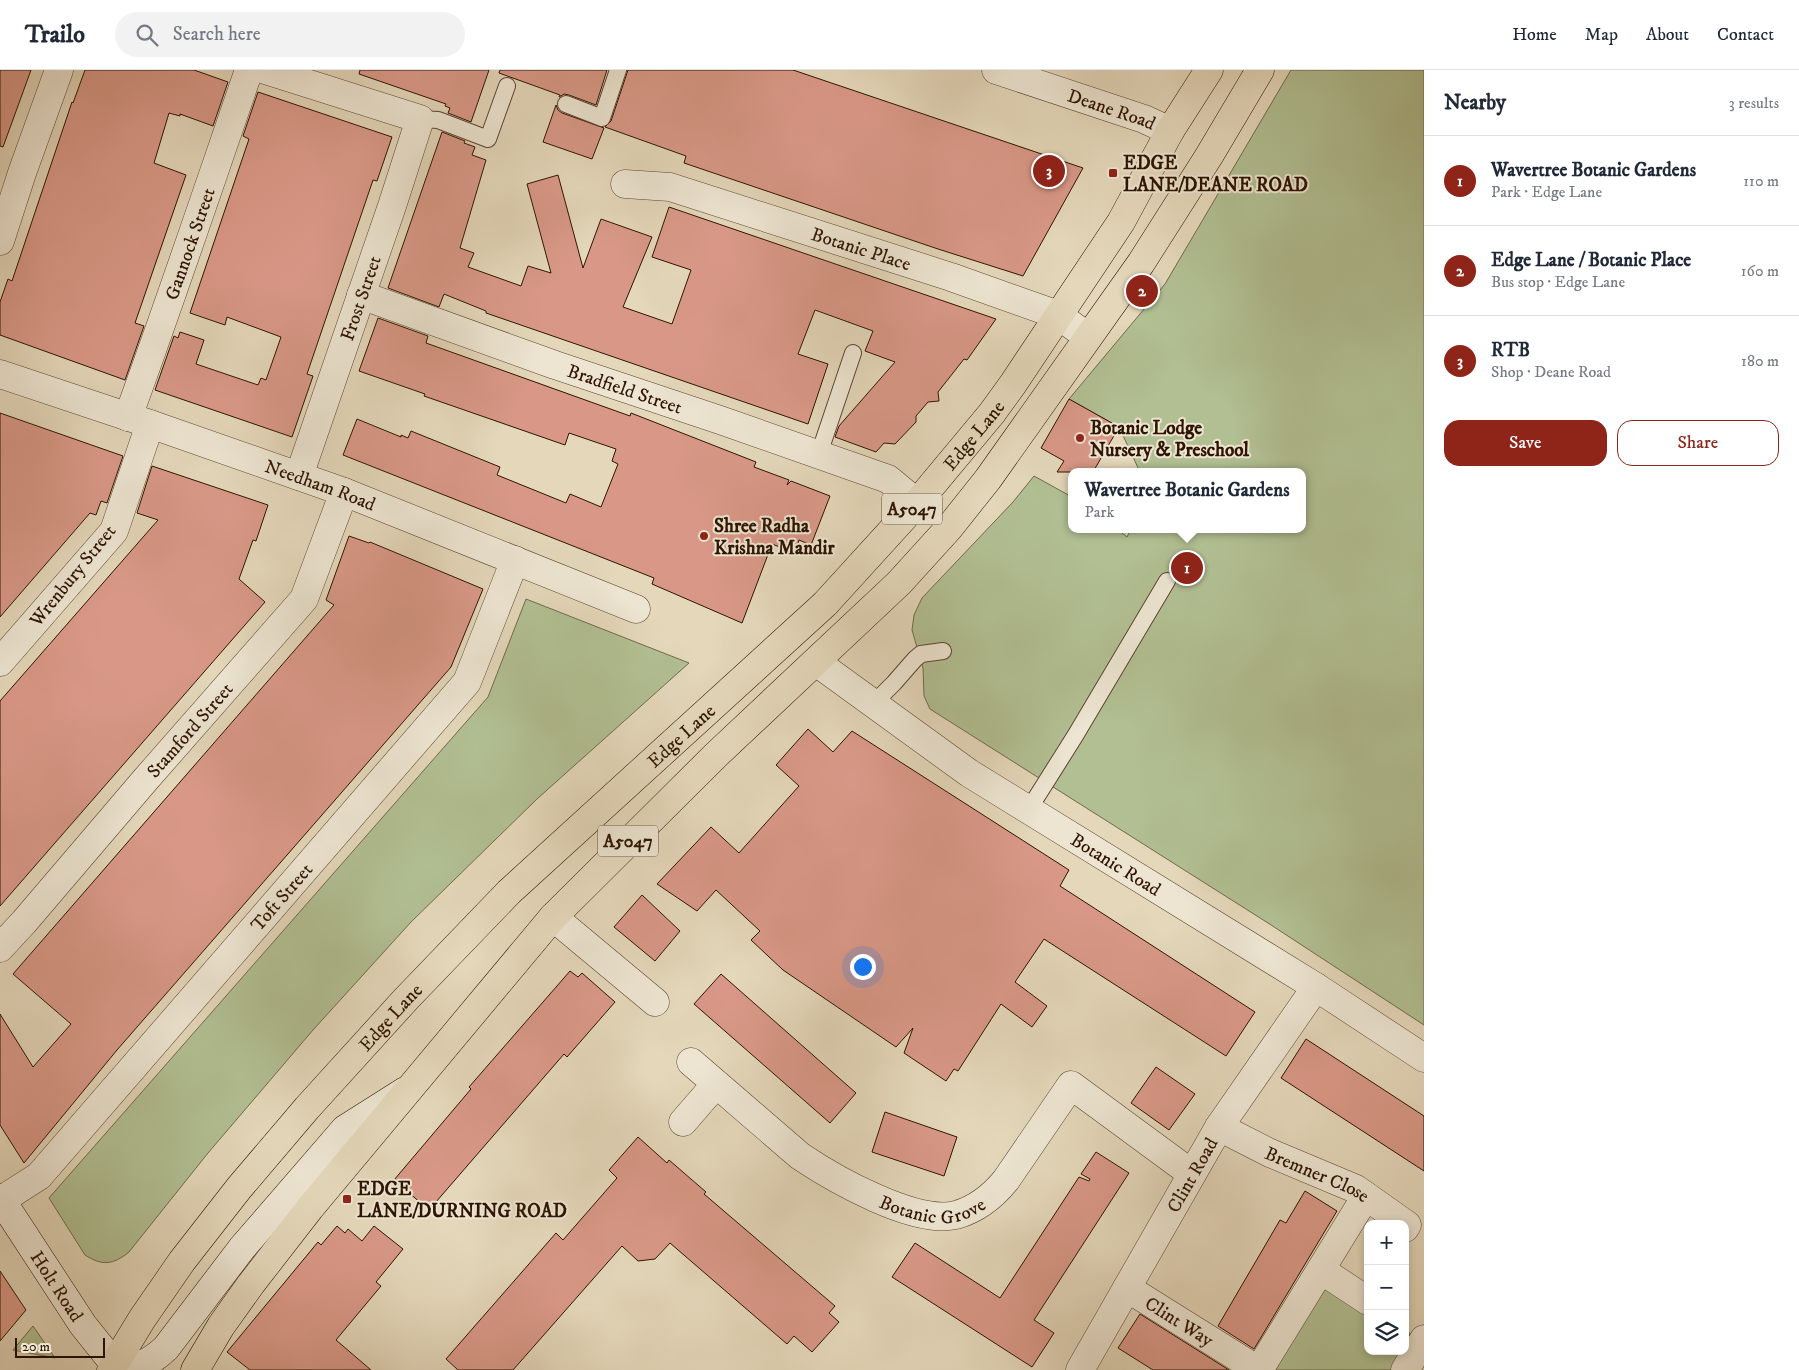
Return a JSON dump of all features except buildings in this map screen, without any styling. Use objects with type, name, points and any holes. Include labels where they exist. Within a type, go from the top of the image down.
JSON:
[{"type":"highway","name":"Edge Lane","points":[[115,1368],[142,1319],[182,1262],[239,1188],[307,1108],[406,999],[509,892],[825,604],[917,503],[992,413],[1121,222],[1170,131],[1209,70]]},
{"type":"highway","name":"Edge Lane","points":[[195,1370],[221,1326],[310,1208],[408,1088],[553,917],[716,754],[899,583],[949,528],[988,479],[1141,263],[1209,156],[1260,70]]},
{"type":"street","points":[[0,241],[59,70]]},
{"type":"street","name":"Gannock Street","points":[[139,421],[168,310],[197,218],[250,70]]},
{"type":"street","points":[[265,70],[420,119]]},
{"type":"street","name":"Deane Road","points":[[996,70],[1144,119],[1170,131]]},
{"type":"street","name":"Frost Street","points":[[299,476],[420,119]]},
{"type":"street","name":"Botanic Place","points":[[626,184],[670,187],[951,277],[1058,315],[1088,337]]},
{"type":"street","name":"Bradfield Street","points":[[361,295],[555,365],[888,479],[917,503]]},
{"type":"street","name":"Needham Road","points":[[0,374],[344,492],[636,609]]},
{"type":"street","name":"Wrenbury Street","points":[[0,662],[114,531],[139,421]]},
{"type":"street","name":"Stamford Street","points":[[0,948],[304,599],[344,492]]},
{"type":"street","name":"Toft Street","points":[[0,1200],[39,1176],[468,682],[515,560]]},
{"type":"street","name":"Botanic Road","points":[[816,662],[969,773],[1316,987],[1424,1058]]},
{"type":"street","points":[[553,917],[655,1002]]},
{"type":"street","name":"Clint Road","points":[[1080,1370],[1219,1127],[1316,987]]},
{"type":"street","name":"Botanic Grove","points":[[691,1062],[800,1156],[834,1178],[887,1202],[923,1214],[956,1215],[983,1202],[995,1193],[1006,1180],[1071,1085],[1192,1174]]},
{"type":"street","points":[[683,1122],[716,1084]]},
{"type":"street","points":[[115,1368],[134,1369],[156,1358],[166,1348],[242,1248],[345,1129],[408,1088]]},
{"type":"street","name":"Bremner Close","points":[[1219,1127],[1270,1153],[1356,1189],[1400,1220]]},
{"type":"street","points":[[1259,1370],[1366,1196]]},
{"type":"street","name":"Holt Road","points":[[0,1200],[115,1368]]},
{"type":"street","points":[[1321,1270],[1364,1298]]},
{"type":"street","name":"Clint Way","points":[[1127,1288],[1259,1370]]},
{"type":"street","points":[[1405,1370],[1424,1339],[1409,1329]]},
{"type":"lane","points":[[566,104],[602,118],[618,70]]},
{"type":"lane","points":[[420,119],[438,120],[488,139],[507,86]]},
{"type":"lane","points":[[819,454],[853,353]]},
{"type":"lane","points":[[1029,809],[1075,736],[1167,581]]},
{"type":"lane","points":[[873,704],[921,654],[943,650]]},
{"type":"green space","points":[[1291,70],[1424,70],[1424,1025],[1268,923],[930,709],[924,696],[923,668],[912,630],[914,615],[922,598],[1013,502],[1034,476],[1068,495],[1068,533],[1122,533],[1127,537],[1129,533],[1306,533],[1306,468],[1138,468],[1119,427],[1069,399],[1165,284]]},
{"type":"green space","points":[[526,599],[689,663],[537,799],[411,922],[313,1030],[208,1153],[129,1252],[113,1262],[91,1259],[85,1255],[49,1198],[488,697]]},
{"type":"green space","points":[[1325,1278],[1364,1303],[1364,1355],[1406,1355],[1396,1370],[1277,1370],[1269,1365]]},
{"type":"green space","points":[[33,1326],[55,1358],[13,1350]]},
{"type":"green space","points":[[1409,1332],[1411,1347],[1409,1350]]},
{"type":"place","name":"RTB","points":[[1049,171]]},
{"type":"place","name":"EDGE LANE/DEANE ROAD","points":[[1113,173]]},
{"type":"place","name":"Edge Lane / Botanic Place","points":[[1142,291]]},
{"type":"place","name":"Botanic Lodge Nursery & Preschool","points":[[1080,438]]},
{"type":"place","name":"Shree Radha Krishna Mandir","points":[[704,536]]},
{"type":"place","name":"Wavertree Botanic Gardens","points":[[1187,568]]},
{"type":"place","name":"EDGE LANE/DURNING ROAD","points":[[347,1199]]}]
